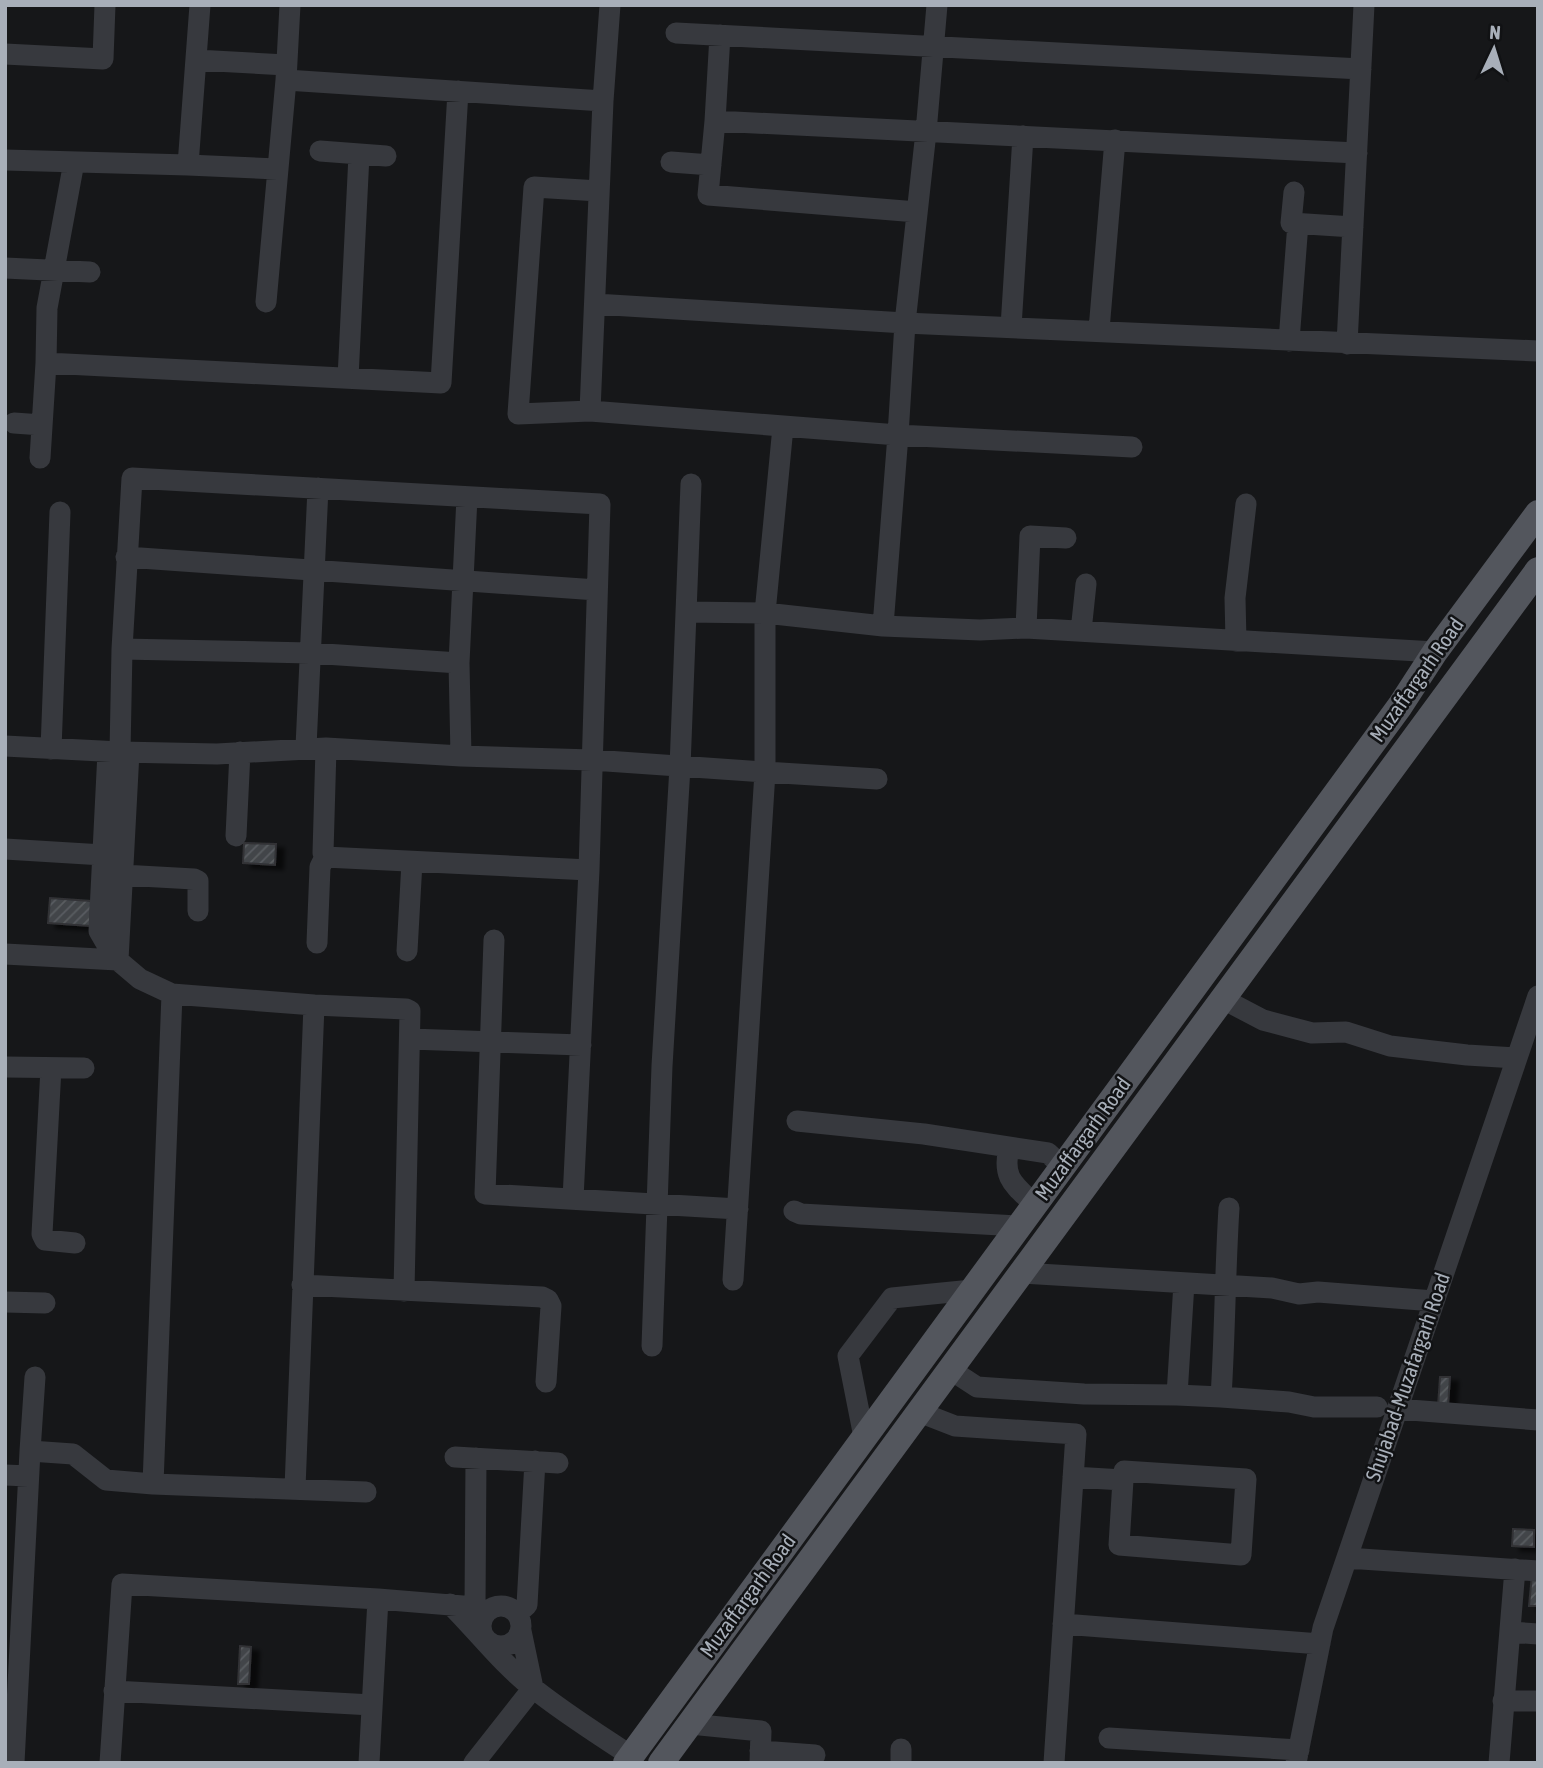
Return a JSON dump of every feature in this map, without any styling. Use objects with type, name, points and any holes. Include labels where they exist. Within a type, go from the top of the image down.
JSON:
[{"type":"main road","name":"Muzaffargarh Road","points":[[628,1759],[1400,706],[1435,652],[1538,513]]},
{"type":"main road","name":"Muzaffargarh Road","points":[[661,1763],[1538,570]]},
{"type":"street","points":[[5,54],[103,59],[105,5]]},
{"type":"street","points":[[188,165],[200,5]]},
{"type":"street","points":[[266,302],[290,5]]},
{"type":"street","points":[[590,411],[603,101],[610,5]]},
{"type":"street","points":[[883,626],[905,323],[937,5]]},
{"type":"street","points":[[1347,344],[1364,5]]},
{"type":"street","points":[[676,33],[1361,69]]},
{"type":"street","points":[[720,35],[708,195],[917,212]]},
{"type":"street","points":[[196,60],[458,91],[603,101]]},
{"type":"street","points":[[46,363],[441,383],[458,91]]},
{"type":"street","points":[[715,121],[1357,153]]},
{"type":"street","points":[[1012,327],[1023,136]]},
{"type":"street","points":[[1099,330],[1115,141]]},
{"type":"street","points":[[320,151],[386,156]]},
{"type":"street","points":[[348,379],[359,155]]},
{"type":"street","points":[[5,160],[277,169]]},
{"type":"street","points":[[40,458],[47,309],[74,162]]},
{"type":"street","points":[[671,162],[711,165]]},
{"type":"street","points":[[599,191],[534,187],[518,414],[590,411],[898,435],[1132,447]]},
{"type":"street","points":[[1294,192],[1291,223],[1353,227]]},
{"type":"street","points":[[1289,341],[1298,223]]},
{"type":"street","points":[[5,268],[90,272]]},
{"type":"street","points":[[594,303],[905,323],[1538,351]]},
{"type":"street","points":[[14,423],[42,425]]},
{"type":"street","points":[[733,1280],[765,772],[765,613],[783,427]]},
{"type":"street","points":[[118,960],[122,874],[119,752],[131,478],[600,504],[589,870],[573,1199]]},
{"type":"street","points":[[652,1346],[662,1066],[680,767],[691,484]]},
{"type":"street","points":[[317,943],[320,867],[325,857],[310,653],[318,488]]},
{"type":"street","points":[[461,756],[459,663],[467,497]]},
{"type":"street","points":[[1236,641],[1235,598],[1246,504]]},
{"type":"street","points":[[51,749],[60,512]]},
{"type":"street","points":[[1026,628],[1030,536],[1066,538]]},
{"type":"street","points":[[126,557],[597,590]]},
{"type":"street","points":[[1081,631],[1086,584]]},
{"type":"street","points":[[687,612],[765,613],[883,626],[980,630],[1026,628],[1435,652]]},
{"type":"street","points":[[122,649],[310,653],[459,663]]},
{"type":"street","points":[[5,746],[119,752],[240,752],[316,747],[461,756],[592,760],[877,779]]},
{"type":"street","points":[[119,752],[103,855],[99,930],[118,960],[140,979],[172,994],[406,1009],[411,1017],[404,1291]]},
{"type":"street","points":[[236,836],[240,752]]},
{"type":"street","points":[[5,849],[103,855]]},
{"type":"street","points":[[325,857],[589,870]]},
{"type":"street","points":[[407,951],[412,862]]},
{"type":"street","points":[[122,874],[198,881],[198,911]]},
{"type":"street","points":[[494,940],[484,1192],[488,1195],[738,1209]]},
{"type":"street","points":[[5,954],[118,960]]},
{"type":"street","points":[[153,1484],[172,994]]},
{"type":"street","name":"Shujabad-Muzafargarh Road","points":[[1297,1756],[1320,1644],[1347,1558],[1387,1408],[1434,1301],[1538,996]]},
{"type":"street","points":[[1223,999],[1263,1020],[1312,1033],[1346,1032],[1391,1046],[1516,1058]]},
{"type":"street","points":[[295,1488],[314,1005]]},
{"type":"street","points":[[410,1039],[581,1045]]},
{"type":"street","points":[[5,1067],[84,1068]]},
{"type":"street","points":[[51,1068],[42,1234],[45,1240],[75,1243]]},
{"type":"street","points":[[797,1121],[924,1134],[1048,1153],[1063,1167]]},
{"type":"street","points":[[1009,1147],[1005,1164],[1013,1184],[1035,1205]]},
{"type":"street","points":[[1221,1397],[1229,1208]]},
{"type":"street","points":[[794,1211],[801,1214],[1019,1226]]},
{"type":"street","points":[[1022,1273],[1272,1288],[1300,1294],[1318,1292],[1434,1301]]},
{"type":"street","points":[[1177,1395],[1184,1283]]},
{"type":"street","points":[[302,1285],[542,1297],[548,1300],[551,1306],[546,1382]]},
{"type":"street","points":[[864,1437],[848,1356],[892,1298],[972,1290]]},
{"type":"street","points":[[5,1302],[45,1303]]},
{"type":"street","points":[[951,1370],[977,1387],[1084,1394],[1221,1397],[1289,1402],[1314,1408],[1387,1408],[1538,1420]]},
{"type":"street","points":[[14,1763],[35,1377]]},
{"type":"street","points":[[919,1412],[955,1426],[1076,1434],[1054,1763]]},
{"type":"street","points":[[30,1451],[73,1454],[106,1480],[366,1492]]},
{"type":"street","points":[[454,1457],[558,1463]]},
{"type":"street","points":[[477,1458],[483,1608],[481,1630],[504,1662],[533,1688],[628,1759]]},
{"type":"street","points":[[450,1604],[488,1641],[500,1647],[513,1643],[527,1605],[535,1461]]},
{"type":"street","points":[[1124,1471],[1246,1479],[1241,1555],[1119,1545],[1124,1480],[1124,1471]]},
{"type":"street","points":[[5,1475],[28,1476]]},
{"type":"street","points":[[1073,1476],[1124,1480]]},
{"type":"street","points":[[1347,1558],[1538,1571]]},
{"type":"street","points":[[1499,1763],[1515,1569]]},
{"type":"street","points":[[110,1763],[122,1584],[483,1608],[504,1606],[519,1623],[533,1688]]},
{"type":"street","points":[[369,1763],[378,1599]]},
{"type":"street","points":[[1063,1624],[1320,1644]]},
{"type":"street","points":[[1510,1632],[1538,1634]]},
{"type":"street","points":[[474,1763],[533,1688]]},
{"type":"street","points":[[114,1691],[372,1705]]},
{"type":"street","points":[[1503,1701],[1538,1701]]},
{"type":"street","points":[[690,1724],[761,1731],[760,1757],[815,1755]]},
{"type":"street","points":[[1109,1738],[1297,1756]]},
{"type":"building","points":[[244,843],[276,844],[275,865],[243,863]]},
{"type":"building","points":[[50,898],[91,901],[90,926],[48,923]]},
{"type":"building","points":[[1440,1377],[1450,1377],[1448,1406],[1438,1406]]},
{"type":"building","points":[[1513,1529],[1534,1530],[1534,1547],[1512,1546]]},
{"type":"building","points":[[1532,1574],[1538,1575],[1538,1606],[1529,1606]]},
{"type":"building","points":[[240,1646],[251,1647],[249,1684],[238,1684]]}]
